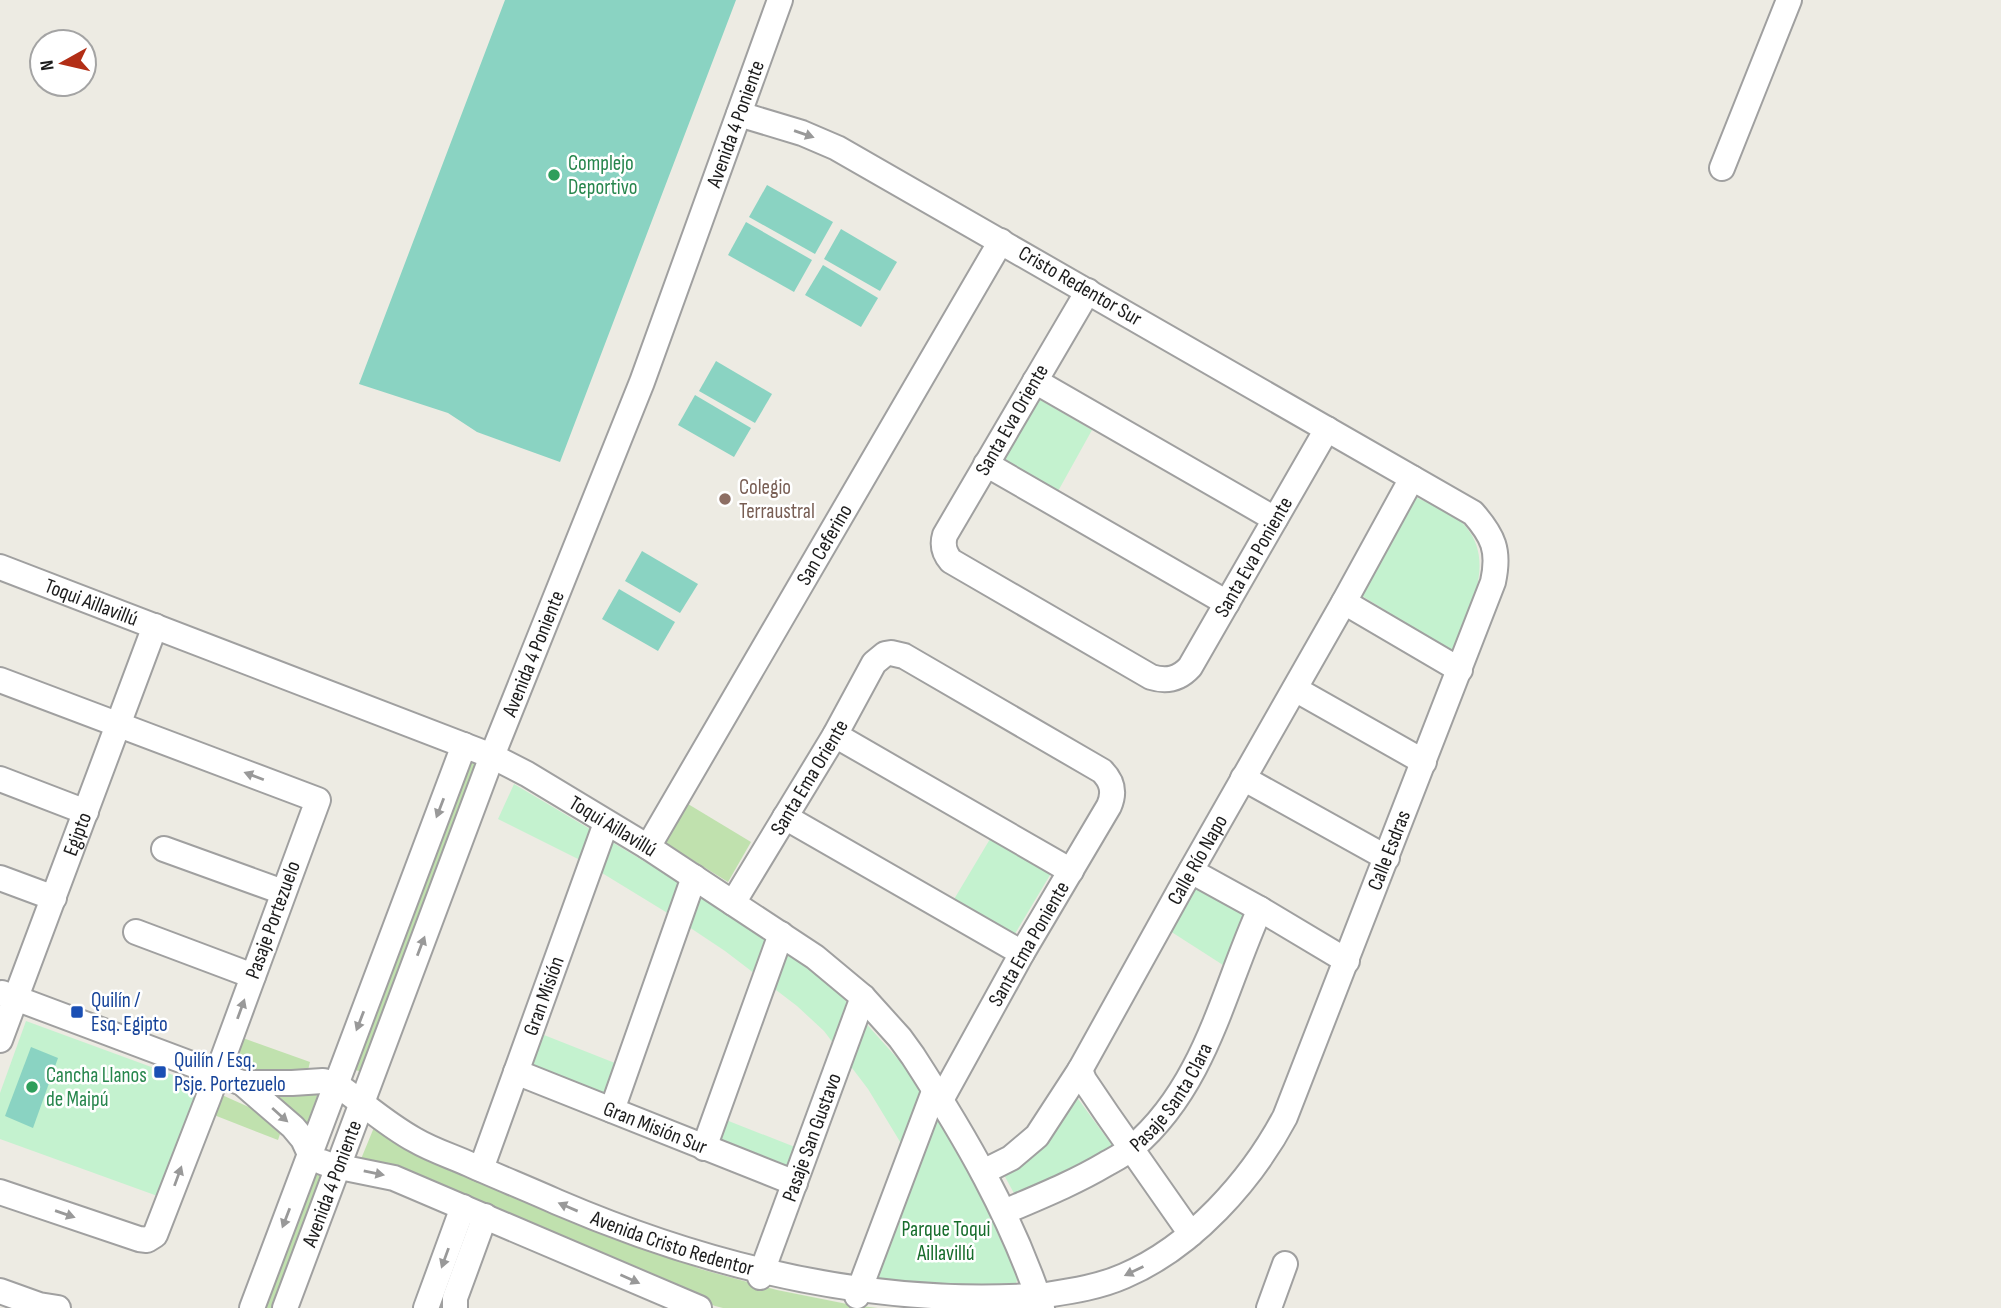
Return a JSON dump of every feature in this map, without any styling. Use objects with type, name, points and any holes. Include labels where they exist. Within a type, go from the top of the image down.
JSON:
[{"type":"street","name":"Avenida 4 Poniente","points":[[285,1308],[492,757],[642,382],[780,0]]},
{"type":"street","points":[[1722,168],[1789,0]]},
{"type":"street","name":"Cristo Redentor Sur","points":[[739,114],[818,139],[1001,241],[1412,478]]},
{"type":"street","name":"San Ceferino","points":[[648,847],[1001,241]]},
{"type":"street","name":"Santa Eva Oriente","points":[[1088,291],[945,535],[944,551],[951,561],[1151,677],[1173,679]]},
{"type":"street","points":[[1035,381],[1275,519]]},
{"type":"street","name":"Santa Eva Poniente","points":[[1173,679],[1190,667],[1327,429]]},
{"type":"street","points":[[986,464],[1227,603]]},
{"type":"street","name":"Calle Río Napo","points":[[983,1172],[1011,1158],[1037,1136],[1080,1070],[1412,478]]},
{"type":"street","name":"Calle Esdras","points":[[1040,1302],[1125,1276],[1173,1249],[1225,1200],[1260,1158],[1285,1117],[1460,670],[1497,565],[1492,538],[1473,513],[1412,478]]},
{"type":"street","name":"Toqui Aillavillú","points":[[0,567],[492,757],[648,847],[831,968],[863,997],[900,1038],[938,1095],[1004,1212],[1030,1271],[1040,1302]]},
{"type":"street","points":[[1344,602],[1460,670]]},
{"type":"street","name":"Egipto","points":[[0,1040],[8,995],[54,898],[155,626]]},
{"type":"street","name":"Santa Ema Oriente","points":[[733,903],[835,735],[874,663],[885,654],[904,656],[1102,771],[1112,788]]},
{"type":"street","points":[[0,680],[118,725]]},
{"type":"street","points":[[1294,689],[1424,762]]},
{"type":"street","name":"Pasaje Portezuelo","points":[[0,1192],[139,1239],[151,1238],[158,1230],[318,800],[118,725]]},
{"type":"street","points":[[835,735],[1071,871]]},
{"type":"street","name":"Avenida 4 Poniente","points":[[252,1308],[464,745]]},
{"type":"street","points":[[1243,778],[1387,859]]},
{"type":"street","points":[[0,779],[86,812]]},
{"type":"street","name":"Santa Ema Poniente","points":[[857,1296],[938,1095],[1110,806],[1112,788]]},
{"type":"street","points":[[785,817],[1022,953]]},
{"type":"street","name":"Gran Misión","points":[[481,1169],[606,823]]},
{"type":"street","points":[[164,849],[283,892]]},
{"type":"street","points":[[1191,871],[1347,961]]},
{"type":"street","points":[[0,877],[54,898]]},
{"type":"street","points":[[612,1110],[694,877]]},
{"type":"street","name":"Pasaje Santa Clara","points":[[1004,1212],[1086,1175],[1131,1149],[1172,1105],[1199,1062],[1260,909]]},
{"type":"street","points":[[135,932],[253,976]]},
{"type":"street","points":[[704,1147],[781,934]]},
{"type":"street","points":[[8,995],[242,1083],[293,1127],[310,1154]]},
{"type":"street","name":"Pasaje San Gustavo","points":[[760,1277],[863,997]]},
{"type":"street","points":[[1080,1070],[1084,1080],[1191,1234]]},
{"type":"street","name":"Gran Misión Sur","points":[[516,1072],[794,1183]]},
{"type":"street","points":[[242,1083],[323,1081],[336,1084]]},
{"type":"street","name":"Avenida Cristo Redentor","points":[[336,1084],[415,1140],[601,1220],[683,1252],[760,1277],[817,1290],[891,1301],[973,1306],[1001,1302],[1040,1302]]},
{"type":"street","name":"Avenida Cristo Redentor","points":[[310,1154],[320,1161],[338,1167],[394,1178],[699,1308]]},
{"type":"street","points":[[426,1308],[474,1212]]},
{"type":"street","points":[[455,1308],[474,1212]]},
{"type":"street","points":[[585,1259],[600,1256],[608,1245],[608,1233],[601,1220]]},
{"type":"street","points":[[1271,1307],[1285,1264]]},
{"type":"street","points":[[0,1291],[45,1307]]},
{"type":"green space","points":[[1037,398],[1092,430],[1057,493],[1002,461]]},
{"type":"green space","points":[[1414,496],[1462,522],[1475,541],[1479,557],[1476,589],[1453,652],[1362,596]]},
{"type":"green space","points":[[471,755],[481,761],[364,1073],[350,1068]]},
{"type":"green space","name":"Parque Toqui Aillavillú","points":[[514,784],[784,944],[845,1000],[905,1067],[947,1133],[987,1205],[1018,1276],[1014,1291],[943,1294],[877,1278],[917,1174],[868,1089],[824,1031],[797,1006],[725,951],[584,862],[498,819]]},
{"type":"green space","points":[[688,804],[751,842],[728,882],[665,843]]},
{"type":"green space","points":[[993,834],[1053,870],[1013,937],[953,901]]},
{"type":"green space","points":[[1194,884],[1248,918],[1223,965],[1170,931]]},
{"type":"green space","points":[[26,1021],[203,1086],[163,1198],[0,1139],[0,1093]]},
{"type":"green space","points":[[544,1035],[620,1065],[606,1100],[530,1070]]},
{"type":"green space","points":[[243,1038],[310,1062],[308,1070],[259,1070],[235,1061]]},
{"type":"green space","points":[[320,1089],[307,1124],[270,1090]]},
{"type":"green space","points":[[1073,1092],[1114,1148],[1016,1197],[1003,1173]]},
{"type":"green space","points":[[222,1095],[251,1108],[280,1134],[278,1140],[214,1115]]},
{"type":"green space","points":[[726,1120],[800,1149],[790,1175],[716,1147]]},
{"type":"green space","points":[[375,1125],[404,1145],[700,1269],[777,1290],[878,1308],[715,1306],[361,1159]]},
{"type":"green space","points":[[314,1164],[329,1170],[277,1308],[260,1308]]},
{"type":"shaded area","name":"Complejo Deportivo","points":[[505,0],[736,0],[560,462],[477,432],[448,413],[359,384]]},
{"type":"shaded area","points":[[767,185],[833,222],[815,254],[749,217]]},
{"type":"shaded area","points":[[746,222],[812,260],[794,292],[728,255]]},
{"type":"shaded area","points":[[841,229],[897,262],[880,291],[824,259]]},
{"type":"shaded area","points":[[823,265],[878,298],[861,327],[805,295]]},
{"type":"shaded area","points":[[716,361],[772,394],[755,423],[699,391]]},
{"type":"shaded area","points":[[695,395],[751,428],[734,457],[678,425]]},
{"type":"shaded area","points":[[642,551],[698,584],[680,613],[625,581]]},
{"type":"shaded area","points":[[619,589],[675,622],[658,651],[602,619]]},
{"type":"shaded area","name":"Cancha Llanos de Maipú","points":[[31,1047],[58,1058],[33,1128],[5,1116]]},
{"type":"place","name":"Complejo Deportivo","points":[[554,175]]},
{"type":"place","name":"Colegio Terraustral","points":[[725,499]]},
{"type":"place","name":"Quilín / Esq. Egipto","points":[[77,1012]]},
{"type":"place","name":"Quilín / Esq. Psje. Portezuelo","points":[[160,1072]]},
{"type":"place","name":"Cancha Llanos de Maipú","points":[[32,1087]]}]
